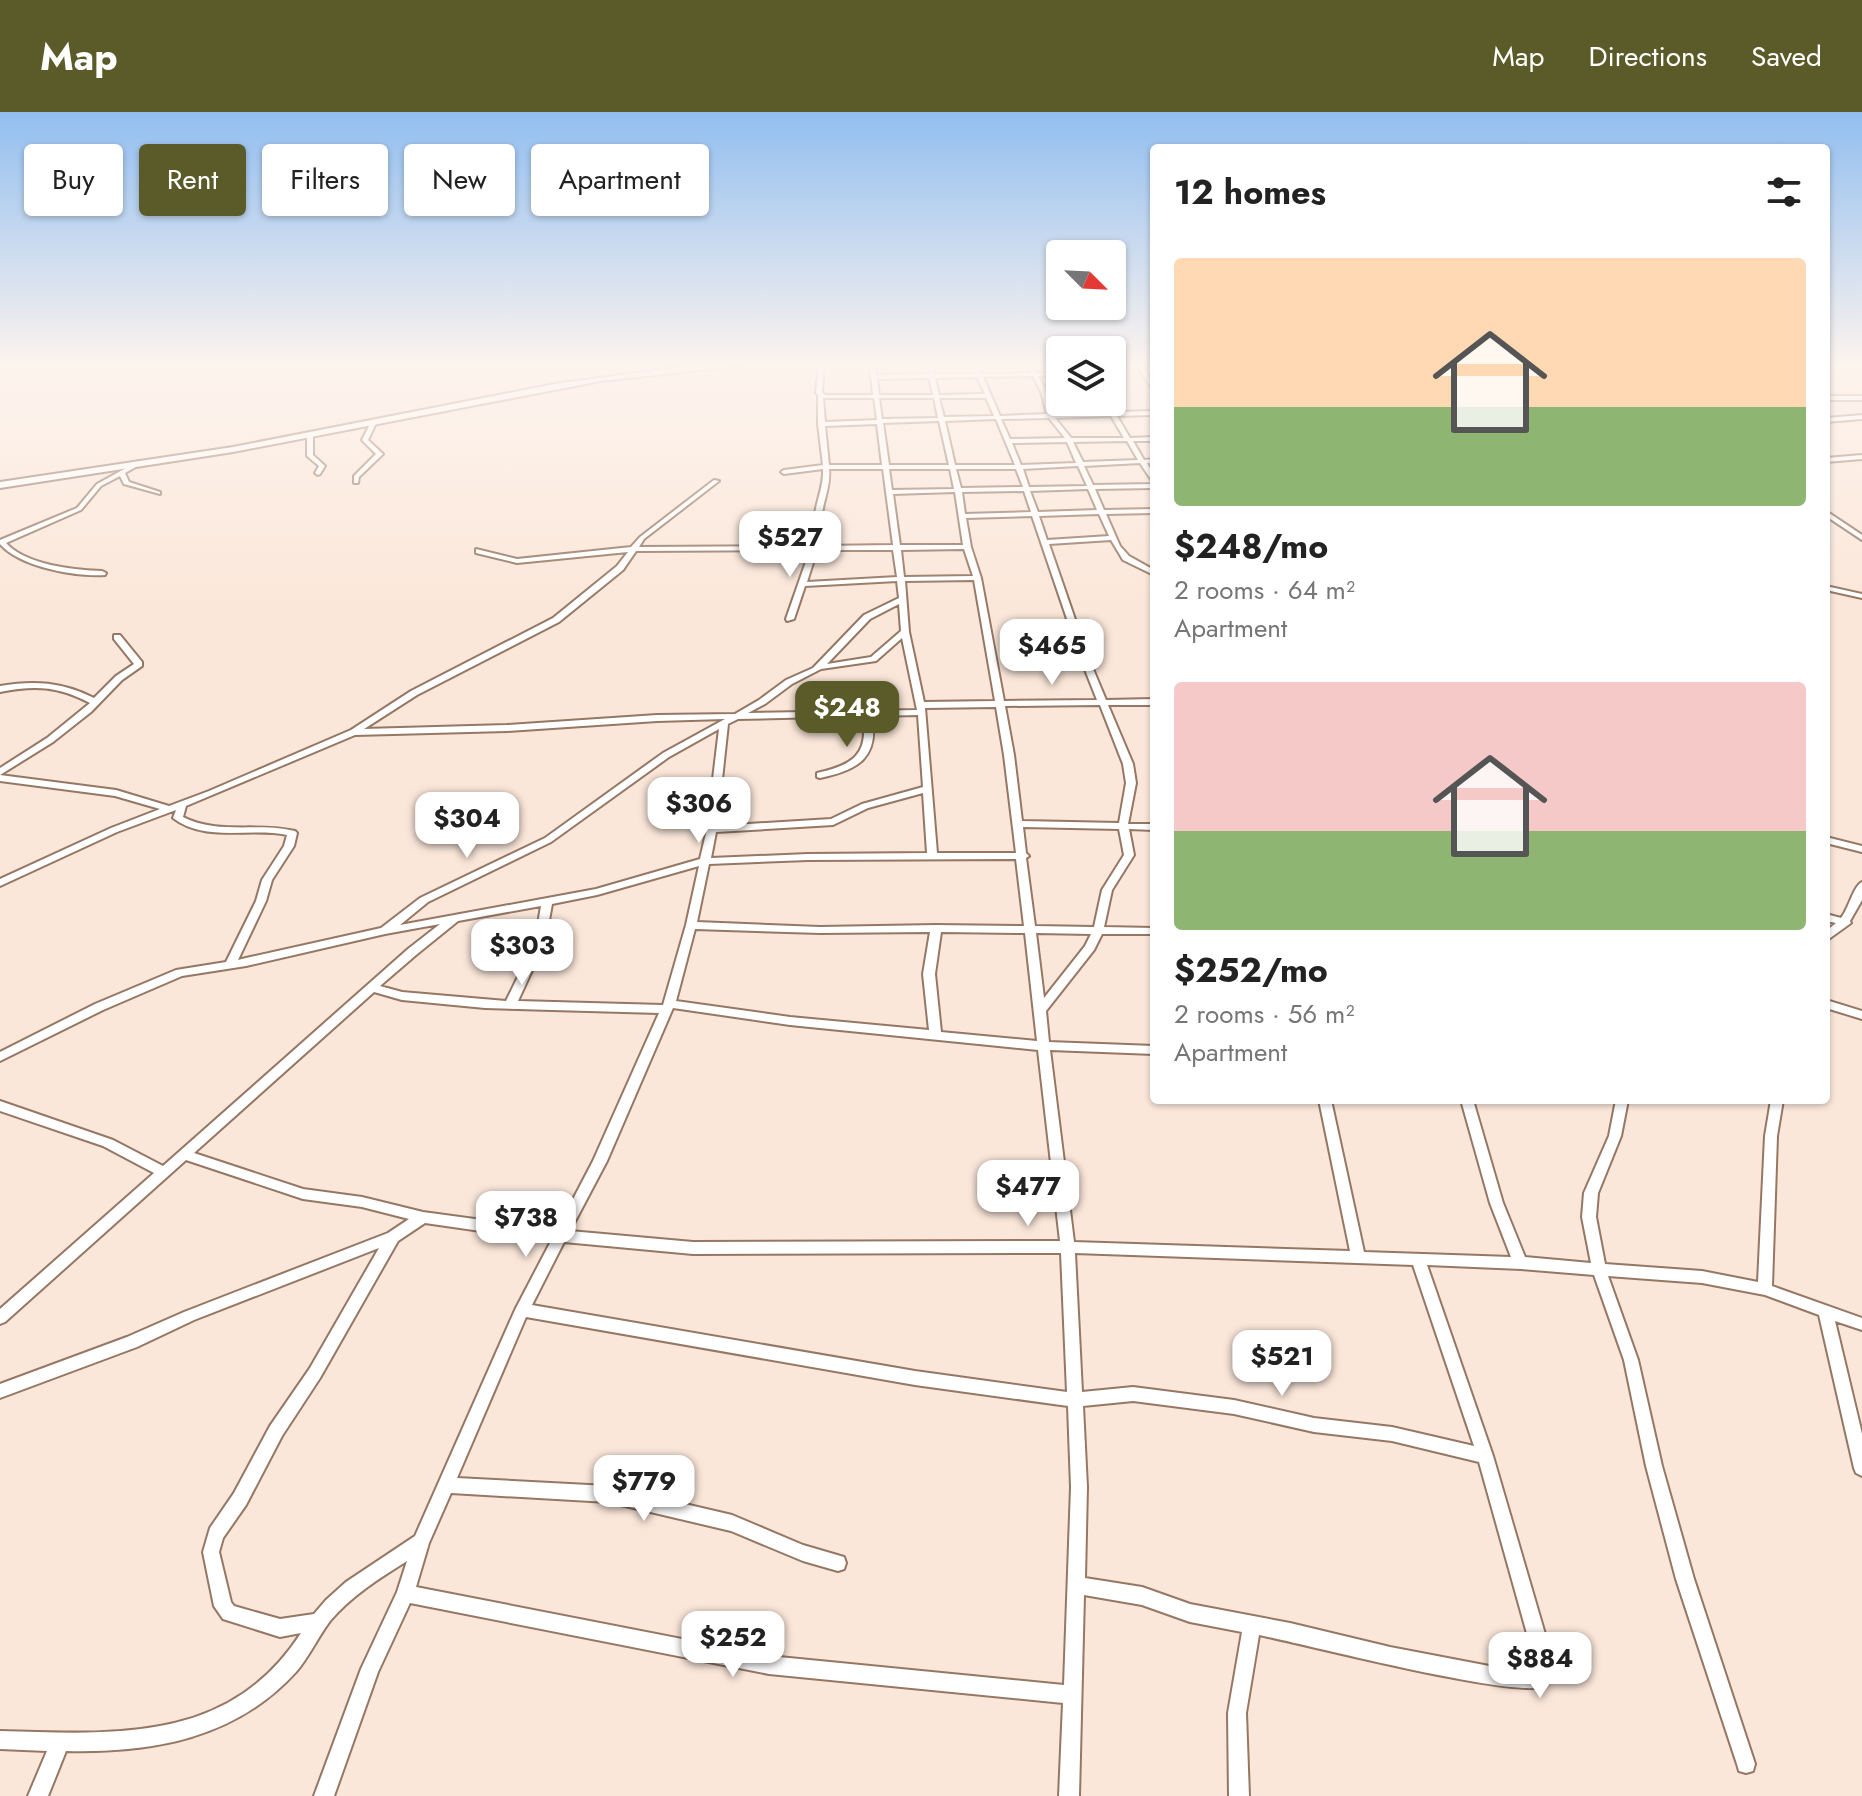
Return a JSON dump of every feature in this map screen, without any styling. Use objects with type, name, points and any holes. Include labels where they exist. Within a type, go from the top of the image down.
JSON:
[{"type":"main road","points":[[0,485],[258,444]]},
{"type":"street","points":[[310,444],[310,456],[322,466],[318,473]]},
{"type":"street","points":[[356,482],[356,477],[380,454],[369,444]]},
{"type":"street","points":[[790,619],[816,549],[826,467],[823,444]]},
{"type":"street","points":[[882,444],[901,579],[905,632],[921,709],[932,855]]},
{"type":"street","points":[[945,444],[958,490],[967,547],[977,578],[1001,705],[1024,856],[1068,1247],[1079,1487],[1069,1796]]},
{"type":"street","points":[[1008,444],[1084,657],[1128,764],[1131,783],[1123,826],[1129,855],[1107,890],[1098,931],[1090,947],[1041,1009]]},
{"type":"street","points":[[1071,444],[1113,538],[1126,558],[1150,571]]},
{"type":"street","points":[[1129,444],[1150,474]]},
{"type":"street","points":[[1830,460],[1862,457]]},
{"type":"street","points":[[784,472],[885,465],[1019,467],[1150,461]]},
{"type":"street","points":[[102,573],[75,572],[54,566],[12,552],[1,542],[79,509],[99,485],[139,463]]},
{"type":"street","points":[[122,473],[126,483],[158,493]]},
{"type":"street","points":[[4,879],[114,830],[182,805],[354,732],[414,693],[556,620],[620,568],[637,549],[642,538],[716,481]]},
{"type":"street","points":[[888,492],[1150,486]]},
{"type":"street","points":[[963,516],[1150,511]]},
{"type":"street","points":[[1830,516],[1862,538]]},
{"type":"street","points":[[1045,542],[1113,538]]},
{"type":"street","points":[[479,551],[517,561],[637,549],[967,547]]},
{"type":"street","points":[[805,584],[977,578]]},
{"type":"street","points":[[1830,589],[1862,596]]},
{"type":"street","points":[[820,667],[867,617],[903,599]]},
{"type":"street","points":[[385,931],[424,900],[565,829],[641,771],[762,702],[789,682],[820,667],[873,659],[905,632]]},
{"type":"street","points":[[0,772],[50,740],[139,664],[117,637]]},
{"type":"street","points":[[0,689],[22,684],[56,685],[95,702]]},
{"type":"street","points":[[354,732],[867,714],[1001,705],[1150,702]]},
{"type":"street","points":[[820,775],[850,769],[858,762],[864,754],[869,736],[867,714]]},
{"type":"street","points":[[324,1796],[370,1669],[405,1594],[421,1542],[522,1310],[558,1236],[600,1161],[668,1006],[706,861],[730,719]]},
{"type":"street","points":[[0,778],[116,793],[169,809]]},
{"type":"street","points":[[712,829],[833,822],[865,806],[927,789]]},
{"type":"street","points":[[182,805],[178,818],[203,828],[260,828],[292,833],[289,846],[267,880],[261,901],[230,964]]},
{"type":"street","points":[[1018,824],[1150,827]]},
{"type":"street","points":[[1830,841],[1862,849]]},
{"type":"street","points":[[0,1057],[146,985],[180,973],[597,892],[706,861],[932,855],[1024,856]]},
{"type":"street","points":[[1830,934],[1859,911],[1862,885]]},
{"type":"street","points":[[510,1005],[540,942],[547,901]]},
{"type":"street","points":[[0,1318],[455,918]]},
{"type":"street","points":[[1830,918],[1846,923]]},
{"type":"street","points":[[691,925],[820,930],[1150,931]]},
{"type":"street","points":[[935,1035],[929,974],[936,928]]},
{"type":"street","points":[[372,988],[402,996],[510,1005],[668,1006],[1045,1046],[1150,1050]]},
{"type":"street","points":[[1830,1005],[1862,1015]]},
{"type":"street","points":[[1326,1104],[1358,1258]]},
{"type":"street","points":[[1468,1104],[1504,1231],[1521,1263]]},
{"type":"street","points":[[1621,1104],[1615,1136],[1591,1193],[1589,1217],[1599,1269],[1631,1360],[1654,1466],[1685,1579],[1746,1764]]},
{"type":"street","points":[[1765,1289],[1771,1136],[1776,1104]]},
{"type":"street","points":[[0,1106],[108,1143],[165,1173]]},
{"type":"street","points":[[185,1155],[303,1194],[362,1202],[423,1217],[558,1236],[693,1248],[1068,1247],[1521,1263],[1702,1277],[1765,1289],[1862,1324]]},
{"type":"street","points":[[0,1391],[132,1342],[189,1316],[393,1237],[423,1217]]},
{"type":"street","points":[[318,1622],[280,1628],[229,1613],[223,1606],[211,1552],[216,1534],[254,1475],[276,1431],[315,1373],[393,1237]]},
{"type":"street","points":[[1076,1585],[1142,1596],[1190,1613],[1505,1678],[1539,1679],[1543,1675],[1544,1664],[1541,1651],[1485,1456],[1418,1260]]},
{"type":"street","points":[[522,1310],[915,1378],[1075,1400],[1133,1394],[1175,1398],[1234,1407],[1314,1425],[1392,1434],[1485,1456]]},
{"type":"street","points":[[1826,1312],[1862,1468]]},
{"type":"street","points":[[447,1485],[608,1494],[732,1523],[803,1553],[838,1563]]},
{"type":"street","points":[[0,1740],[129,1741],[202,1728],[273,1682],[291,1663],[333,1604],[388,1562],[421,1542]]},
{"type":"street","points":[[405,1594],[769,1665],[1072,1695]]},
{"type":"street","points":[[1239,1796],[1237,1713],[1252,1625]]},
{"type":"street","points":[[38,1796],[60,1742]]}]
